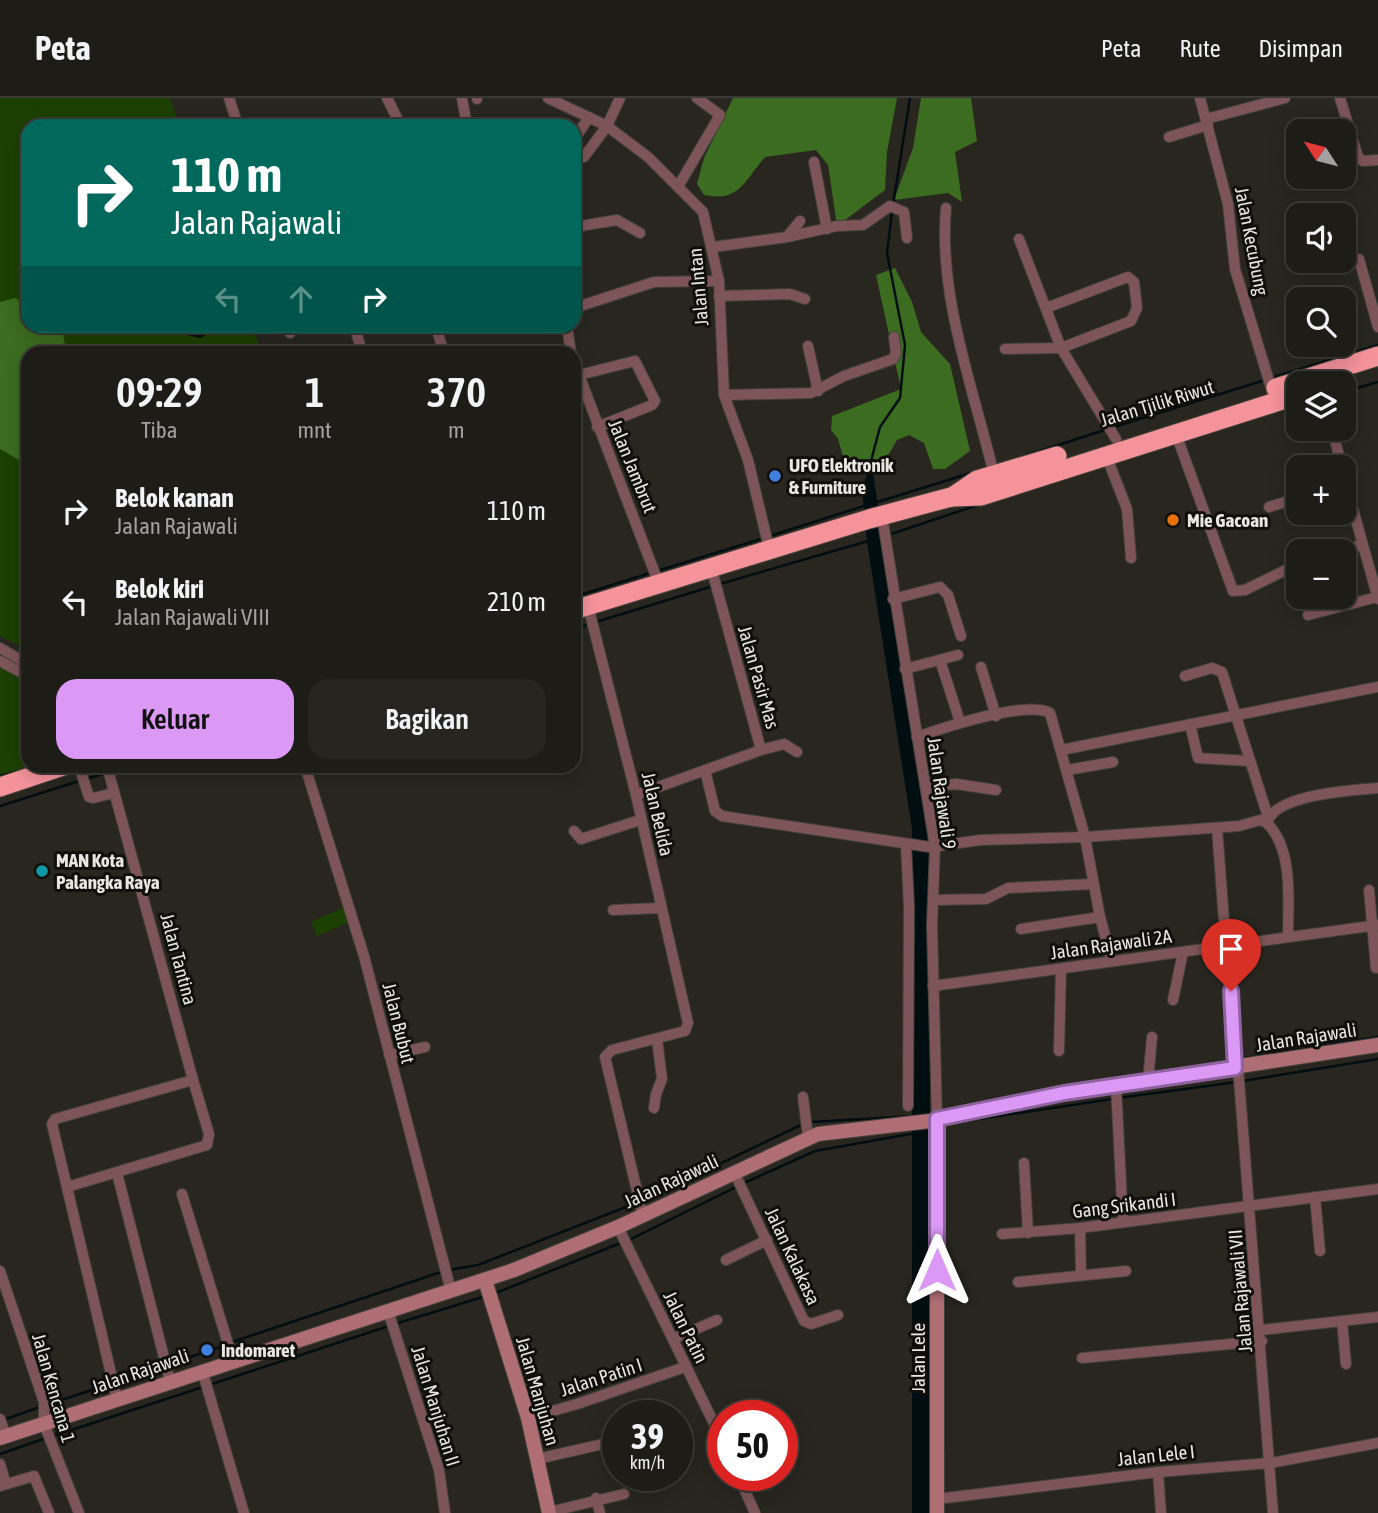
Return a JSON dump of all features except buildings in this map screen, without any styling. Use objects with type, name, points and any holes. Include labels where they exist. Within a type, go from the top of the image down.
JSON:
[{"type":"highway","name":"Jalan Tjilik Riwut","points":[[951,497],[977,480],[994,475],[1177,433],[1378,356]]},
{"type":"highway","points":[[1356,377],[1378,370]]},
{"type":"highway","name":"Jalan Tjilik Riwut","points":[[581,608],[870,519],[951,497],[981,496],[1111,447],[1273,396],[1286,395]]},
{"type":"highway","points":[[0,787],[42,773]]},
{"type":"main road","name":"Jalan Rajawali","points":[[3,1437],[485,1280],[643,1216],[808,1137],[837,1130],[912,1123],[1116,1094],[1149,1081],[1239,1076],[1378,1045]]},
{"type":"main road","name":"Jalan Lele","points":[[933,1120],[937,1506]]},
{"type":"main road","name":"Jalan Manjuhan","points":[[485,1280],[527,1418],[549,1512]]},
{"type":"street","points":[[229,98],[236,119]]},
{"type":"street","points":[[387,98],[398,119]]},
{"type":"street","points":[[462,98],[466,119]]},
{"type":"street","name":"Jalan Intan","points":[[548,98],[607,126],[679,185],[704,212],[719,281],[724,395],[748,460],[769,548]]},
{"type":"street","points":[[584,157],[607,126],[620,98]]},
{"type":"street","points":[[679,185],[719,115],[697,98]]},
{"type":"street","name":"Jalan Kecubung","points":[[1200,98],[1228,204],[1235,269],[1273,396]]},
{"type":"street","points":[[1168,137],[1285,98]]},
{"type":"street","points":[[1340,98],[1358,158],[1363,161],[1377,160]]},
{"type":"street","points":[[581,130],[589,117]]},
{"type":"street","points":[[814,162],[827,229]]},
{"type":"street","points":[[713,247],[863,225],[893,206],[904,212],[907,238]]},
{"type":"street","points":[[946,208],[943,238],[946,275],[994,475]]},
{"type":"street","points":[[581,226],[617,220],[640,233]]},
{"type":"street","points":[[787,237],[800,221]]},
{"type":"street","points":[[1019,239],[1061,348],[1112,428],[1111,447],[1127,509],[1131,558]]},
{"type":"street","points":[[1359,259],[1378,327]]},
{"type":"street","points":[[1005,349],[1061,348],[1131,321],[1137,308],[1134,282],[1128,277],[1046,308]]},
{"type":"street","points":[[581,306],[654,282],[719,281]]},
{"type":"street","points":[[719,296],[790,294],[805,299]]},
{"type":"street","points":[[724,395],[800,395],[818,391],[844,376],[892,359],[895,353],[894,337]]},
{"type":"street","points":[[808,346],[818,391]]},
{"type":"street","points":[[581,374],[635,361],[655,401],[652,405],[597,427]]},
{"type":"street","name":"Jalan Jambrut","points":[[581,381],[597,427],[632,507],[659,584]]},
{"type":"street","points":[[1177,433],[1233,591],[1245,590],[1286,570]]},
{"type":"street","points":[[1269,507],[1286,502]]},
{"type":"street","name":"Jalan Rajawali 9","points":[[870,519],[893,599],[926,787],[933,847],[933,1120]]},
{"type":"street","points":[[1308,615],[1378,598],[1375,575],[1356,523]]},
{"type":"street","points":[[1356,547],[1362,545]]},
{"type":"street","name":"Jalan Pasir Mas","points":[[636,795],[761,750],[711,567]]},
{"type":"street","points":[[893,599],[940,587],[948,594],[961,636]]},
{"type":"street","name":"Jalan Belida","points":[[581,608],[636,795],[688,1023],[685,1031],[657,1039]]},
{"type":"street","points":[[0,648],[21,660]]},
{"type":"street","points":[[905,668],[958,654]]},
{"type":"street","points":[[940,660],[960,722]]},
{"type":"street","points":[[0,662],[21,672]]},
{"type":"street","points":[[981,667],[996,716]]},
{"type":"street","points":[[1185,676],[1220,669],[1268,820],[1274,830],[1288,884],[1288,937]]},
{"type":"street","points":[[1060,750],[1237,716],[1294,701],[1378,687]]},
{"type":"street","points":[[917,737],[960,722],[996,716],[1045,710],[1054,719],[1085,837],[1100,917],[1112,961]]},
{"type":"street","points":[[1190,724],[1198,758],[1250,761]]},
{"type":"street","points":[[761,750],[785,744],[797,752]]},
{"type":"street","points":[[1067,770],[1113,762]]},
{"type":"street","points":[[705,770],[715,808],[722,816],[933,847],[981,840],[1085,837],[1217,828],[1268,820],[1295,800],[1378,788]]},
{"type":"street","points":[[82,773],[91,798],[114,793]]},
{"type":"street","name":"Jalan Tantina","points":[[67,1186],[207,1145],[209,1134],[109,773]]},
{"type":"street","name":"Jalan Bubut","points":[[307,773],[364,957],[450,1291]]},
{"type":"street","points":[[926,787],[957,784],[996,789]]},
{"type":"street","points":[[574,831],[581,839],[640,820]]},
{"type":"street","name":"Jalan Rajawali VII","points":[[1217,828],[1251,1206],[1273,1513]]},
{"type":"street","points":[[908,1106],[909,845]]},
{"type":"street","points":[[933,900],[986,899],[1009,888],[1093,884]]},
{"type":"street","points":[[1369,890],[1375,925],[1376,968]]},
{"type":"street","points":[[613,910],[661,908]]},
{"type":"street","points":[[1021,929],[1100,917]]},
{"type":"street","name":"Jalan Rajawali 2A","points":[[933,986],[1375,925]]},
{"type":"street","points":[[1173,1000],[1183,952]]},
{"type":"street","points":[[1059,1051],[1061,969]]},
{"type":"street","points":[[1149,1081],[1152,1037]]},
{"type":"street","points":[[643,1216],[604,1059],[612,1050],[657,1039],[662,1079],[654,1108]]},
{"type":"street","points":[[389,1055],[425,1047]]},
{"type":"street","points":[[117,1399],[54,1136],[54,1120],[193,1080]]},
{"type":"street","points":[[1116,1094],[1123,1222]]},
{"type":"street","points":[[803,1097],[808,1137]]},
{"type":"street","points":[[1024,1163],[1028,1233]]},
{"type":"street","name":"Jalan Kalakasa","points":[[734,1172],[804,1321],[811,1324],[838,1315]]},
{"type":"street","points":[[117,1173],[170,1381]]},
{"type":"street","name":"Gang Srikandi I","points":[[1002,1234],[1080,1228],[1378,1189]]},
{"type":"street","points":[[182,1194],[233,1360]]},
{"type":"street","points":[[1315,1197],[1320,1251]]},
{"type":"street","name":"Jalan Patin","points":[[618,1227],[707,1410]]},
{"type":"street","points":[[1080,1228],[1081,1275]]},
{"type":"street","points":[[726,1260],[767,1240]]},
{"type":"street","name":"Jalan Kencana 1","points":[[0,1271],[44,1402],[44,1424],[79,1513]]},
{"type":"street","points":[[1018,1282],[1126,1271]]},
{"type":"street","name":"Jalan Manjuhan II","points":[[388,1311],[439,1470],[445,1513]]},
{"type":"street","points":[[1082,1358],[1261,1336],[1378,1317]]},
{"type":"street","points":[[673,1339],[717,1320]]},
{"type":"street","points":[[1342,1321],[1346,1364]]},
{"type":"street","name":"Jalan Patin I","points":[[527,1418],[578,1404],[685,1367]]},
{"type":"street","points":[[202,1370],[244,1513]]},
{"type":"street","points":[[0,1419],[3,1437]]},
{"type":"street","name":"Jalan Lele I","points":[[937,1506],[1158,1472],[1270,1463],[1378,1443]]},
{"type":"street","points":[[537,1459],[602,1444]]},
{"type":"street","points":[[0,1464],[3,1485],[34,1476],[49,1513]]},
{"type":"street","points":[[1158,1472],[1161,1513]]},
{"type":"street","points":[[745,1491],[755,1513]]},
{"type":"street","points":[[549,1512],[596,1498],[624,1494]]},
{"type":"street","points":[[596,1498],[600,1513]]},
{"type":"green space","points":[[0,98],[170,98],[178,119],[21,119],[21,333],[255,333],[259,346],[21,346],[21,646],[0,636]]},
{"type":"green space","points":[[733,98],[897,98],[887,152],[885,190],[837,226],[828,165],[816,150],[765,157],[734,192],[716,196],[704,195],[697,184],[704,158]]},
{"type":"green space","points":[[921,98],[971,98],[977,141],[955,152],[962,202],[948,193],[894,200],[913,148]]},
{"type":"green space","points":[[895,268],[912,302],[921,332],[950,364],[970,451],[945,469],[933,469],[924,443],[909,435],[897,440],[879,471],[848,473],[838,439],[831,430],[832,416],[901,389],[876,275]]},
{"type":"green space","points":[[15,298],[21,301],[21,333],[63,333],[66,346],[21,346],[21,461],[0,449],[0,302]]},
{"type":"green space","points":[[0,656],[21,667],[21,773],[36,773],[0,784]]},
{"type":"green space","points":[[343,908],[349,922],[317,936],[311,922]]},
{"type":"shaded area","points":[[182,333],[209,333],[200,338]]},
{"type":"shaded area","points":[[871,461],[930,825],[930,1513],[912,1513],[912,829],[867,542],[862,490]]},
{"type":"waterway","points":[[893,205],[910,98]]},
{"type":"waterway","points":[[871,461],[880,427],[900,398],[905,345],[887,253],[892,212]]},
{"type":"waterway","points":[[1271,378],[1378,345]]},
{"type":"waterway","points":[[1114,427],[1265,380]]},
{"type":"waterway","points":[[1356,388],[1378,382]]},
{"type":"waterway","points":[[1275,412],[1286,409]]},
{"type":"waterway","points":[[1027,455],[1108,429]]},
{"type":"waterway","points":[[874,503],[971,473]]},
{"type":"waterway","points":[[770,536],[867,505]]},
{"type":"waterway","points":[[888,535],[978,505]]},
{"type":"waterway","points":[[657,571],[764,538]]},
{"type":"waterway","points":[[720,584],[868,541]]},
{"type":"waterway","points":[[581,595],[650,573]]},
{"type":"waterway","points":[[596,622],[713,586]]},
{"type":"waterway","points":[[581,627],[590,624]]},
{"type":"waterway","points":[[0,776],[19,771]]},
{"type":"waterway","points":[[86,779],[106,773]]},
{"type":"waterway","points":[[0,806],[79,781]]},
{"type":"waterway","points":[[1238,1059],[1378,1037]]},
{"type":"waterway","points":[[1243,1081],[1378,1059]]},
{"type":"waterway","points":[[1118,1098],[1237,1082]]},
{"type":"waterway","points":[[952,1123],[1112,1099]]},
{"type":"waterway","points":[[810,1122],[915,1116]]},
{"type":"waterway","points":[[642,1201],[803,1124]]},
{"type":"waterway","points":[[944,1124],[944,1450]]},
{"type":"waterway","points":[[742,1184],[815,1151],[916,1133]]},
{"type":"waterway","points":[[629,1240],[736,1187]]},
{"type":"waterway","points":[[448,1270],[478,1265],[636,1203]]},
{"type":"waterway","points":[[496,1293],[623,1242]]},
{"type":"waterway","points":[[232,1342],[441,1272]]},
{"type":"waterway","points":[[395,1324],[486,1296]]},
{"type":"waterway","points":[[209,1385],[389,1326]]},
{"type":"waterway","points":[[169,1364],[226,1345]]},
{"type":"waterway","points":[[116,1382],[163,1366]]},
{"type":"waterway","points":[[46,1405],[110,1384]]},
{"type":"waterway","points":[[53,1436],[203,1387]]},
{"type":"waterway","points":[[3,1420],[40,1407]]},
{"type":"waterway","points":[[0,1454],[46,1438]]},
{"type":"place","name":"UFO Elektronik & Furniture","points":[[775,476]]},
{"type":"place","name":"Mie Gacoan","points":[[1173,520]]},
{"type":"place","name":"MAN Kota Palangka Raya","points":[[42,871]]},
{"type":"place","name":"Indomaret","points":[[207,1350]]},
{"type":"route","points":[[937,1270],[937,1119],[1064,1093],[1235,1068],[1231,991]]}]
